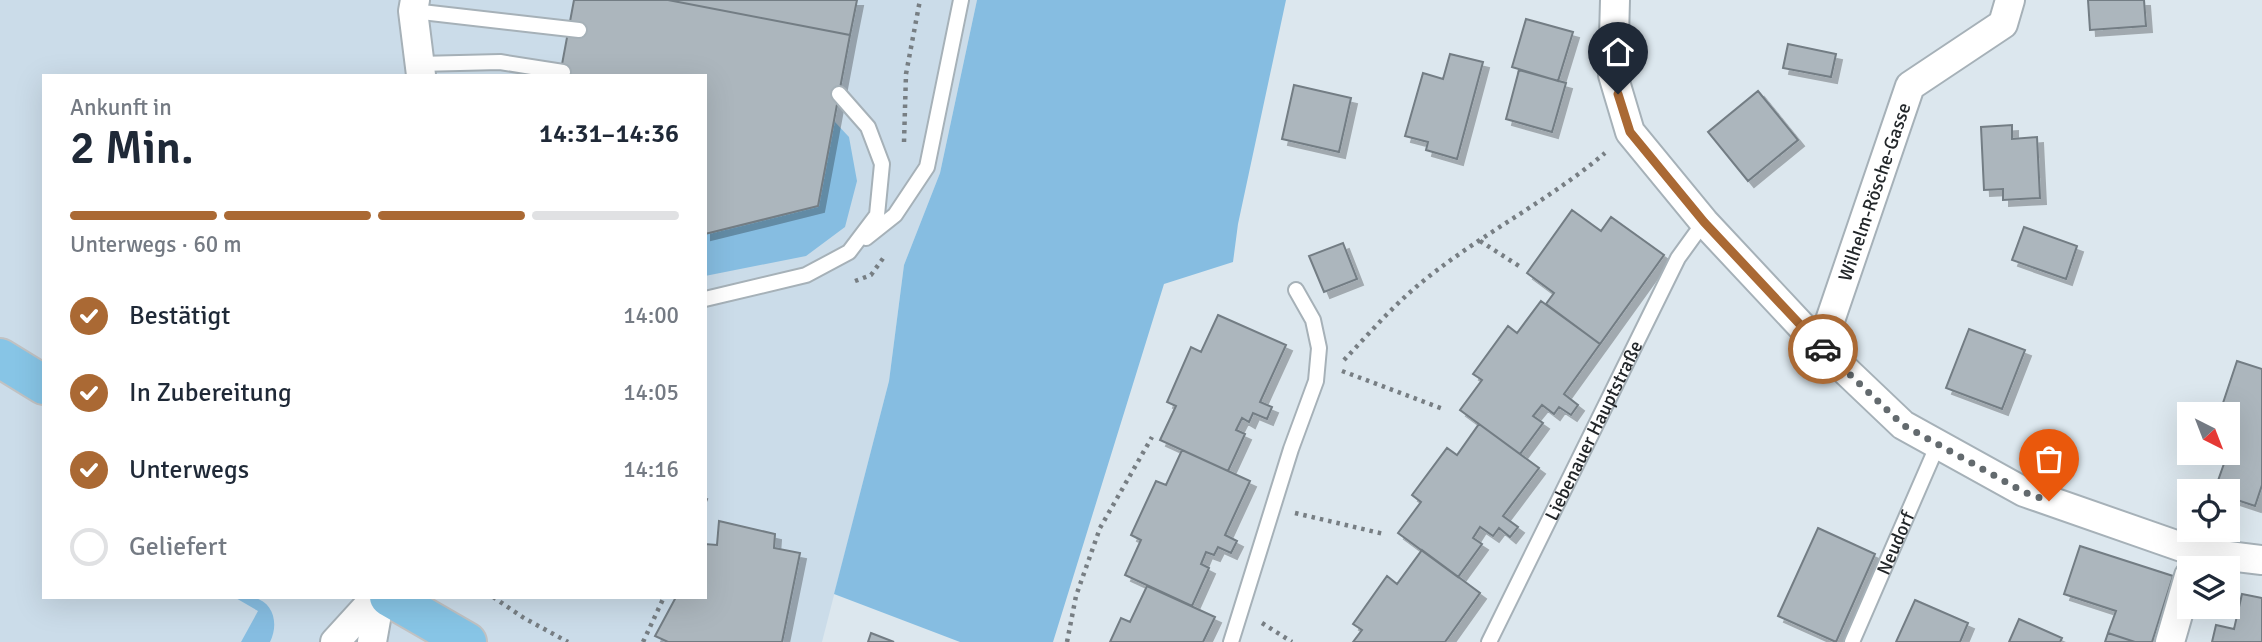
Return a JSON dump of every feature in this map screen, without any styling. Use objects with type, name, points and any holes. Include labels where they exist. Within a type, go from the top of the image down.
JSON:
[{"type":"main road","points":[[0,358],[42,384]]},
{"type":"main road","points":[[392,599],[467,642]]},
{"type":"street","points":[[1615,0],[1613,75],[1630,132],[1704,222],[1821,347],[1903,425],[2024,492],[2177,559]]},
{"type":"street","name":"Wilhelm-Rösche-Gasse","points":[[1821,347],[1910,86],[2003,24],[2010,0]]},
{"type":"street","points":[[414,5],[420,70]]},
{"type":"street","points":[[2240,562],[2262,560]]},
{"type":"street","points":[[335,642],[376,599]]},
{"type":"street","points":[[372,642],[378,599]]},
{"type":"street","points":[[2170,642],[2177,618]]},
{"type":"lane","points":[[707,299],[806,275],[849,252],[895,215],[927,167],[961,0]]},
{"type":"lane","points":[[414,5],[579,30]]},
{"type":"lane","points":[[420,70],[500,62],[563,72]]},
{"type":"lane","points":[[839,94],[868,127],[882,164],[877,215],[849,252]]},
{"type":"lane","name":"Liebenauer Hauptstraße","points":[[1489,642],[1678,258],[1704,222]]},
{"type":"lane","points":[[1231,642],[1291,449],[1316,381],[1319,348],[1313,320],[1296,290]]},
{"type":"lane","name":"Neudorf","points":[[1852,642],[1938,444]]},
{"type":"path","points":[[1443,409],[1335,368],[1416,287],[1576,177],[1630,132]]},
{"type":"path","points":[[1480,241],[1519,267]]},
{"type":"path","points":[[1067,642],[1076,596],[1100,528],[1152,437]]},
{"type":"path","points":[[1274,509],[1384,534]]},
{"type":"path","points":[[496,599],[568,642]]},
{"type":"path","points":[[643,642],[663,599]]},
{"type":"path","points":[[1241,609],[1292,642]]},
{"type":"shaded area","points":[[0,0],[977,0],[940,173],[904,265],[889,381],[822,642],[0,642]]},
{"type":"shaded area","points":[[977,0],[1286,0],[1238,224],[1233,262],[1164,284],[1053,642],[960,642],[834,594],[889,381],[904,265],[940,173]]},
{"type":"shaded area","points":[[834,121],[849,137],[857,181],[845,227],[806,256],[707,276],[707,234],[818,206]]},
{"type":"shaded area","points":[[237,599],[259,599],[270,608],[274,628],[270,642],[241,642],[258,611]]},
{"type":"building","points":[[574,0],[668,0],[850,35],[818,206],[707,234],[707,74],[560,74]]},
{"type":"building","points":[[668,0],[857,0],[850,35]]},
{"type":"building","points":[[2088,0],[2144,0],[2146,26],[2090,30]]},
{"type":"building","points":[[1526,19],[1573,32],[1558,81],[1512,67]]},
{"type":"building","points":[[1788,44],[1836,54],[1831,77],[1783,68]]},
{"type":"building","points":[[1450,54],[1483,62],[1457,159],[1426,150],[1428,142],[1405,136],[1423,73],[1443,79]]},
{"type":"building","points":[[1519,70],[1566,83],[1552,132],[1506,119]]},
{"type":"building","points":[[1294,85],[1351,98],[1339,152],[1282,139]]},
{"type":"building","points":[[1758,91],[1798,140],[1748,181],[1708,132]]},
{"type":"building","points":[[2012,125],[2012,139],[2037,137],[2040,198],[2003,200],[2003,189],[1984,190],[1981,127]]},
{"type":"building","points":[[1572,210],[1601,231],[1611,217],[1664,255],[1600,344],[1546,304],[1554,293],[1527,273]]},
{"type":"building","points":[[2024,227],[2077,246],[2066,279],[2012,260]]},
{"type":"building","points":[[1343,243],[1357,279],[1324,292],[1309,256]]},
{"type":"building","points":[[1541,301],[1600,344],[1564,394],[1578,405],[1571,415],[1559,407],[1554,414],[1542,405],[1533,416],[1543,423],[1520,454],[1460,410],[1482,380],[1473,374],[1508,326],[1517,333]]},
{"type":"building","points":[[1218,315],[1286,345],[1260,402],[1272,407],[1267,419],[1253,413],[1249,422],[1242,418],[1236,430],[1245,434],[1228,471],[1160,440],[1176,406],[1167,402],[1191,347],[1201,352]]},
{"type":"building","points":[[1969,329],[2025,350],[2002,409],[1946,388]]},
{"type":"building","points":[[2237,361],[2262,369],[2262,485],[2255,506],[2240,501],[2240,479],[2219,479],[2223,466],[2240,466],[2240,402],[2223,402]]},
{"type":"building","points":[[1479,424],[1539,468],[1503,516],[1518,527],[1510,537],[1499,528],[1493,536],[1480,527],[1473,538],[1482,544],[1458,577],[1398,533],[1421,502],[1412,495],[1447,448],[1457,455]]},
{"type":"building","points":[[1182,450],[1250,481],[1225,535],[1237,541],[1231,553],[1218,547],[1214,555],[1206,552],[1201,564],[1209,568],[1192,606],[1125,575],[1141,540],[1131,535],[1156,481],[1166,485]]},
{"type":"building","points":[[719,521],[775,534],[774,548],[800,553],[782,642],[668,642],[655,636],[675,599],[707,599],[707,544],[717,545]]},
{"type":"building","points":[[1818,528],[1875,554],[1836,642],[1778,616]]},
{"type":"building","points":[[2080,546],[2173,576],[2152,642],[2135,642],[2108,633],[2116,611],[2064,594]]},
{"type":"building","points":[[1422,550],[1480,593],[1445,642],[1353,642],[1362,630],[1353,624],[1387,576],[1397,584]]},
{"type":"building","points":[[1147,586],[1215,617],[1203,642],[1110,642],[1121,618],[1130,622]]},
{"type":"building","points":[[2242,594],[2262,598],[2262,642],[2212,642],[2216,625],[2234,629],[2236,619],[2240,619]]},
{"type":"building","points":[[1915,600],[1968,623],[1960,642],[1896,642]]},
{"type":"building","points":[[2019,619],[2062,638],[2060,642],[2009,642]]},
{"type":"building","points":[[871,633],[894,642],[868,642]]},
{"type":"building","points":[[2108,633],[2135,642],[2105,642]]},
{"type":"way so far","points":[[1823,349],[1903,425],[2024,492],[2049,501]]},
{"type":"route","points":[[1618,94],[1630,132],[1704,222],[1823,349]]}]
